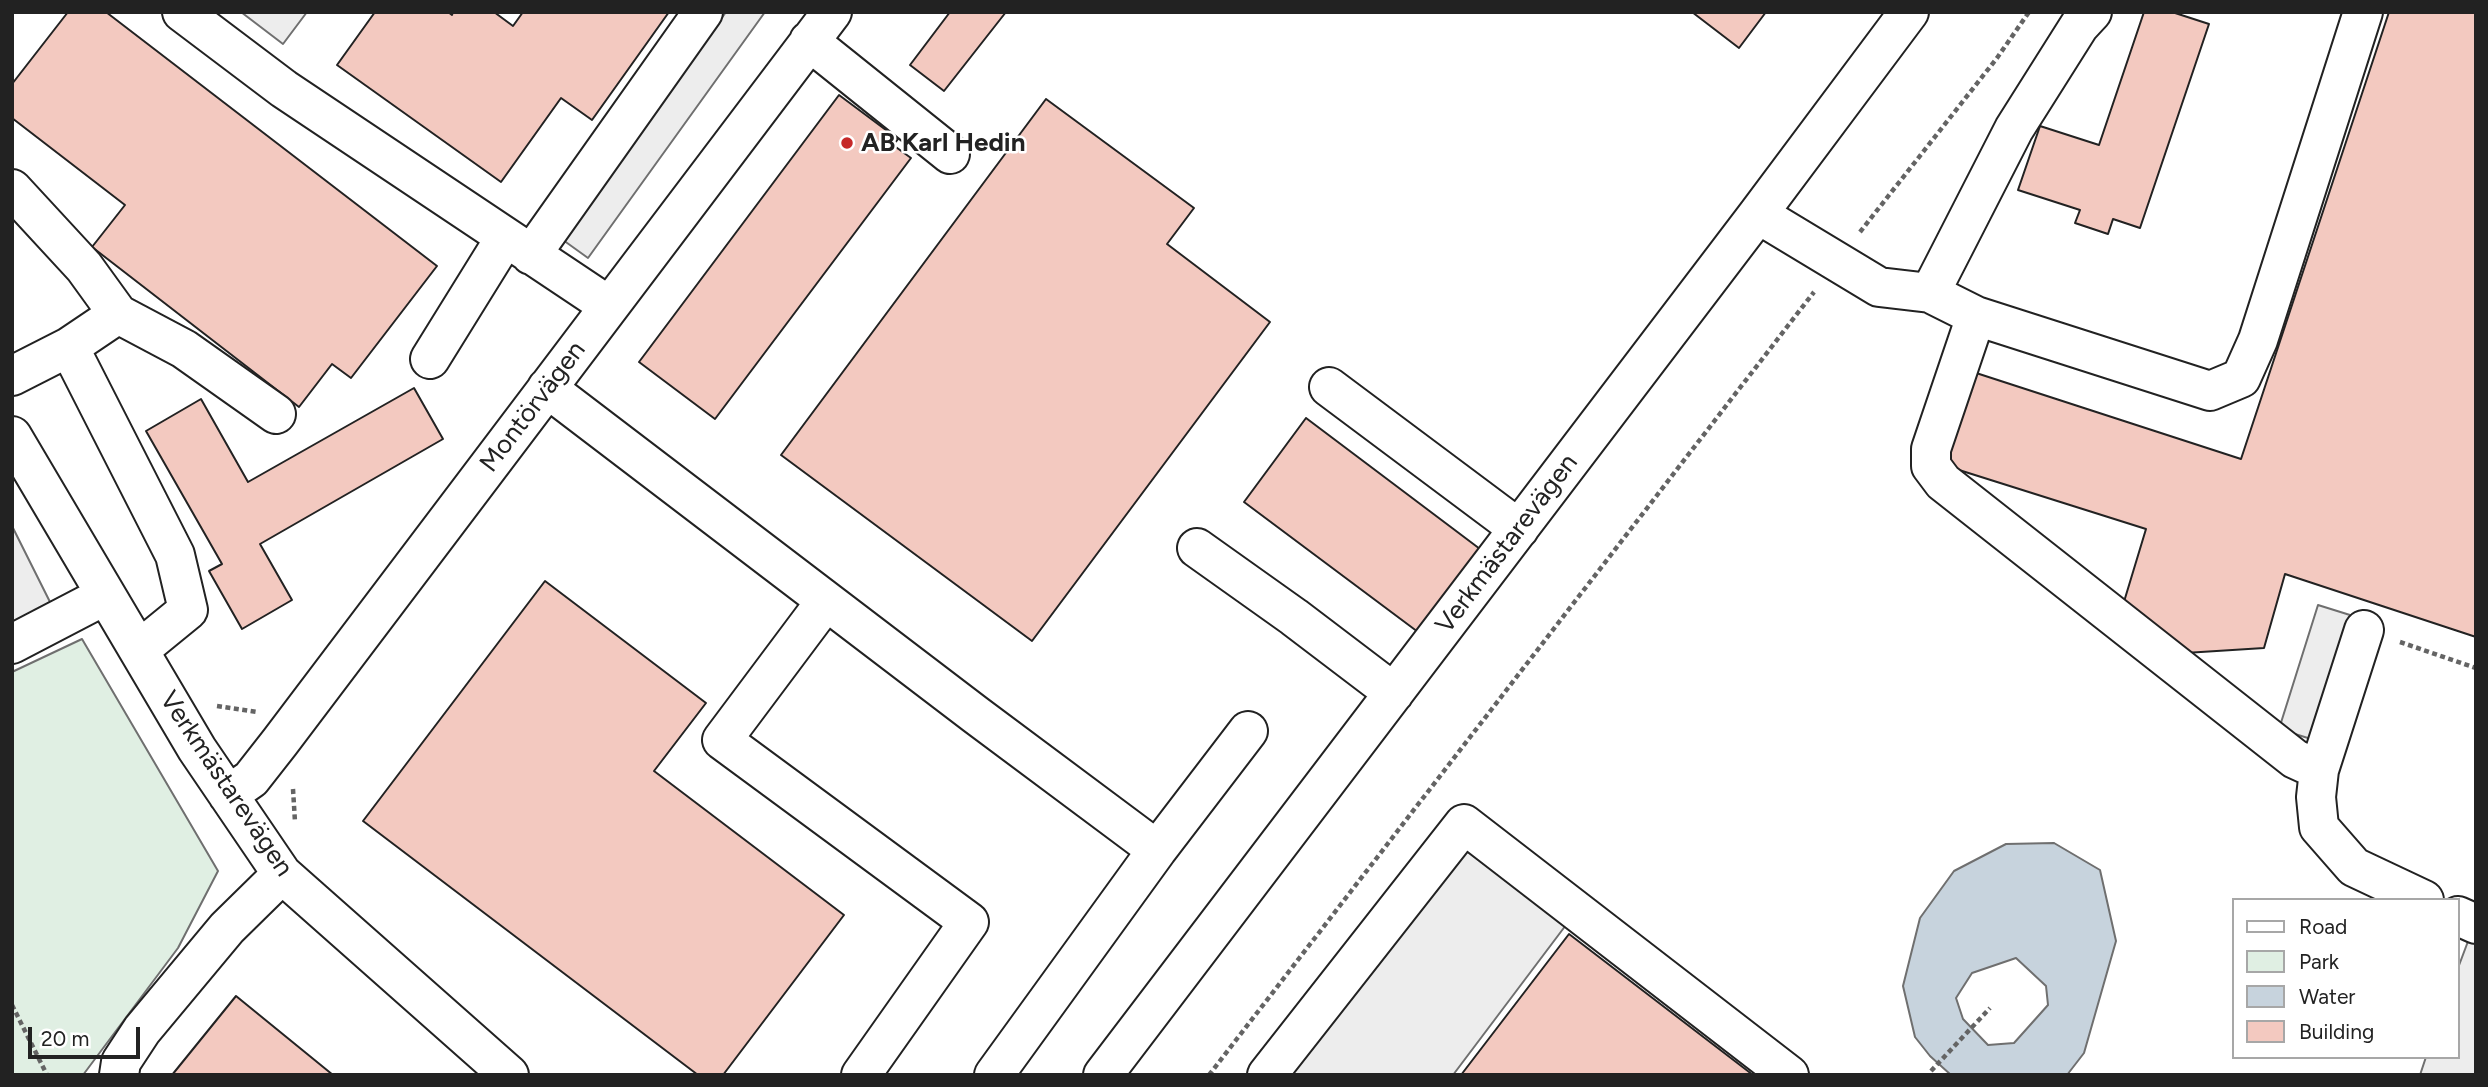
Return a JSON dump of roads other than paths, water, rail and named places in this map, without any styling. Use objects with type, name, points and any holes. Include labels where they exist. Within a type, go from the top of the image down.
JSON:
[{"type":"street","points":[[182,12],[284,89],[609,306]]},
{"type":"street","points":[[430,359],[703,12]]},
{"type":"street","name":"Verkmästarevägen","points":[[1103,1075],[1759,214],[1909,12]]},
{"type":"street","points":[[1930,293],[2014,129],[2078,26],[2092,12]]},
{"type":"street","points":[[1759,214],[1879,287],[1930,293],[1976,316],[2210,391],[2241,377],[2258,340],[2363,12]]},
{"type":"street","points":[[822,21],[950,154]]},
{"type":"street","name":"Montörvägen","points":[[228,795],[251,779],[280,743],[822,21]]},
{"type":"street","points":[[12,189],[84,267],[118,314],[184,349],[276,414]]},
{"type":"street","points":[[12,376],[69,347],[118,314]]},
{"type":"street","points":[[1976,316],[1931,449],[1931,466],[1943,482],[2295,759],[2319,770]]},
{"type":"street","points":[[69,347],[175,555],[188,610],[139,650]]},
{"type":"street","points":[[1329,387],[1519,529]]},
{"type":"street","points":[[547,388],[1157,850]]},
{"type":"street","name":"Verkmästarevägen","points":[[12,436],[197,748],[282,874],[509,1075]]},
{"type":"street","points":[[1197,548],[1394,693]]},
{"type":"street","points":[[12,644],[106,595]]},
{"type":"street","points":[[827,601],[722,740],[970,922],[861,1075]]},
{"type":"street","points":[[2364,630],[2319,770],[2316,797],[2319,827],[2354,867],[2420,898]]},
{"type":"street","points":[[994,1075],[1157,850],[1248,731]]},
{"type":"street","points":[[1267,1075],[1464,824],[1788,1075]]},
{"type":"street","points":[[119,1075],[121,1062],[142,1030],[227,928],[282,874]]},
{"type":"street","points":[[2460,917],[2476,924]]},
{"type":"water","points":[[2054,843],[2100,870],[2116,941],[2084,1053],[2067,1075],[1951,1075],[1930,1056],[1915,1037],[1903,986],[1920,918],[1954,871],[2006,844]],"holes":[[[2016,958],[2046,986],[2048,1005],[2014,1043],[1988,1045],[1963,1019],[1956,998],[1972,973]]]},
{"type":"place","name":"AB Karl Hedin","points":[[847,143]]}]
